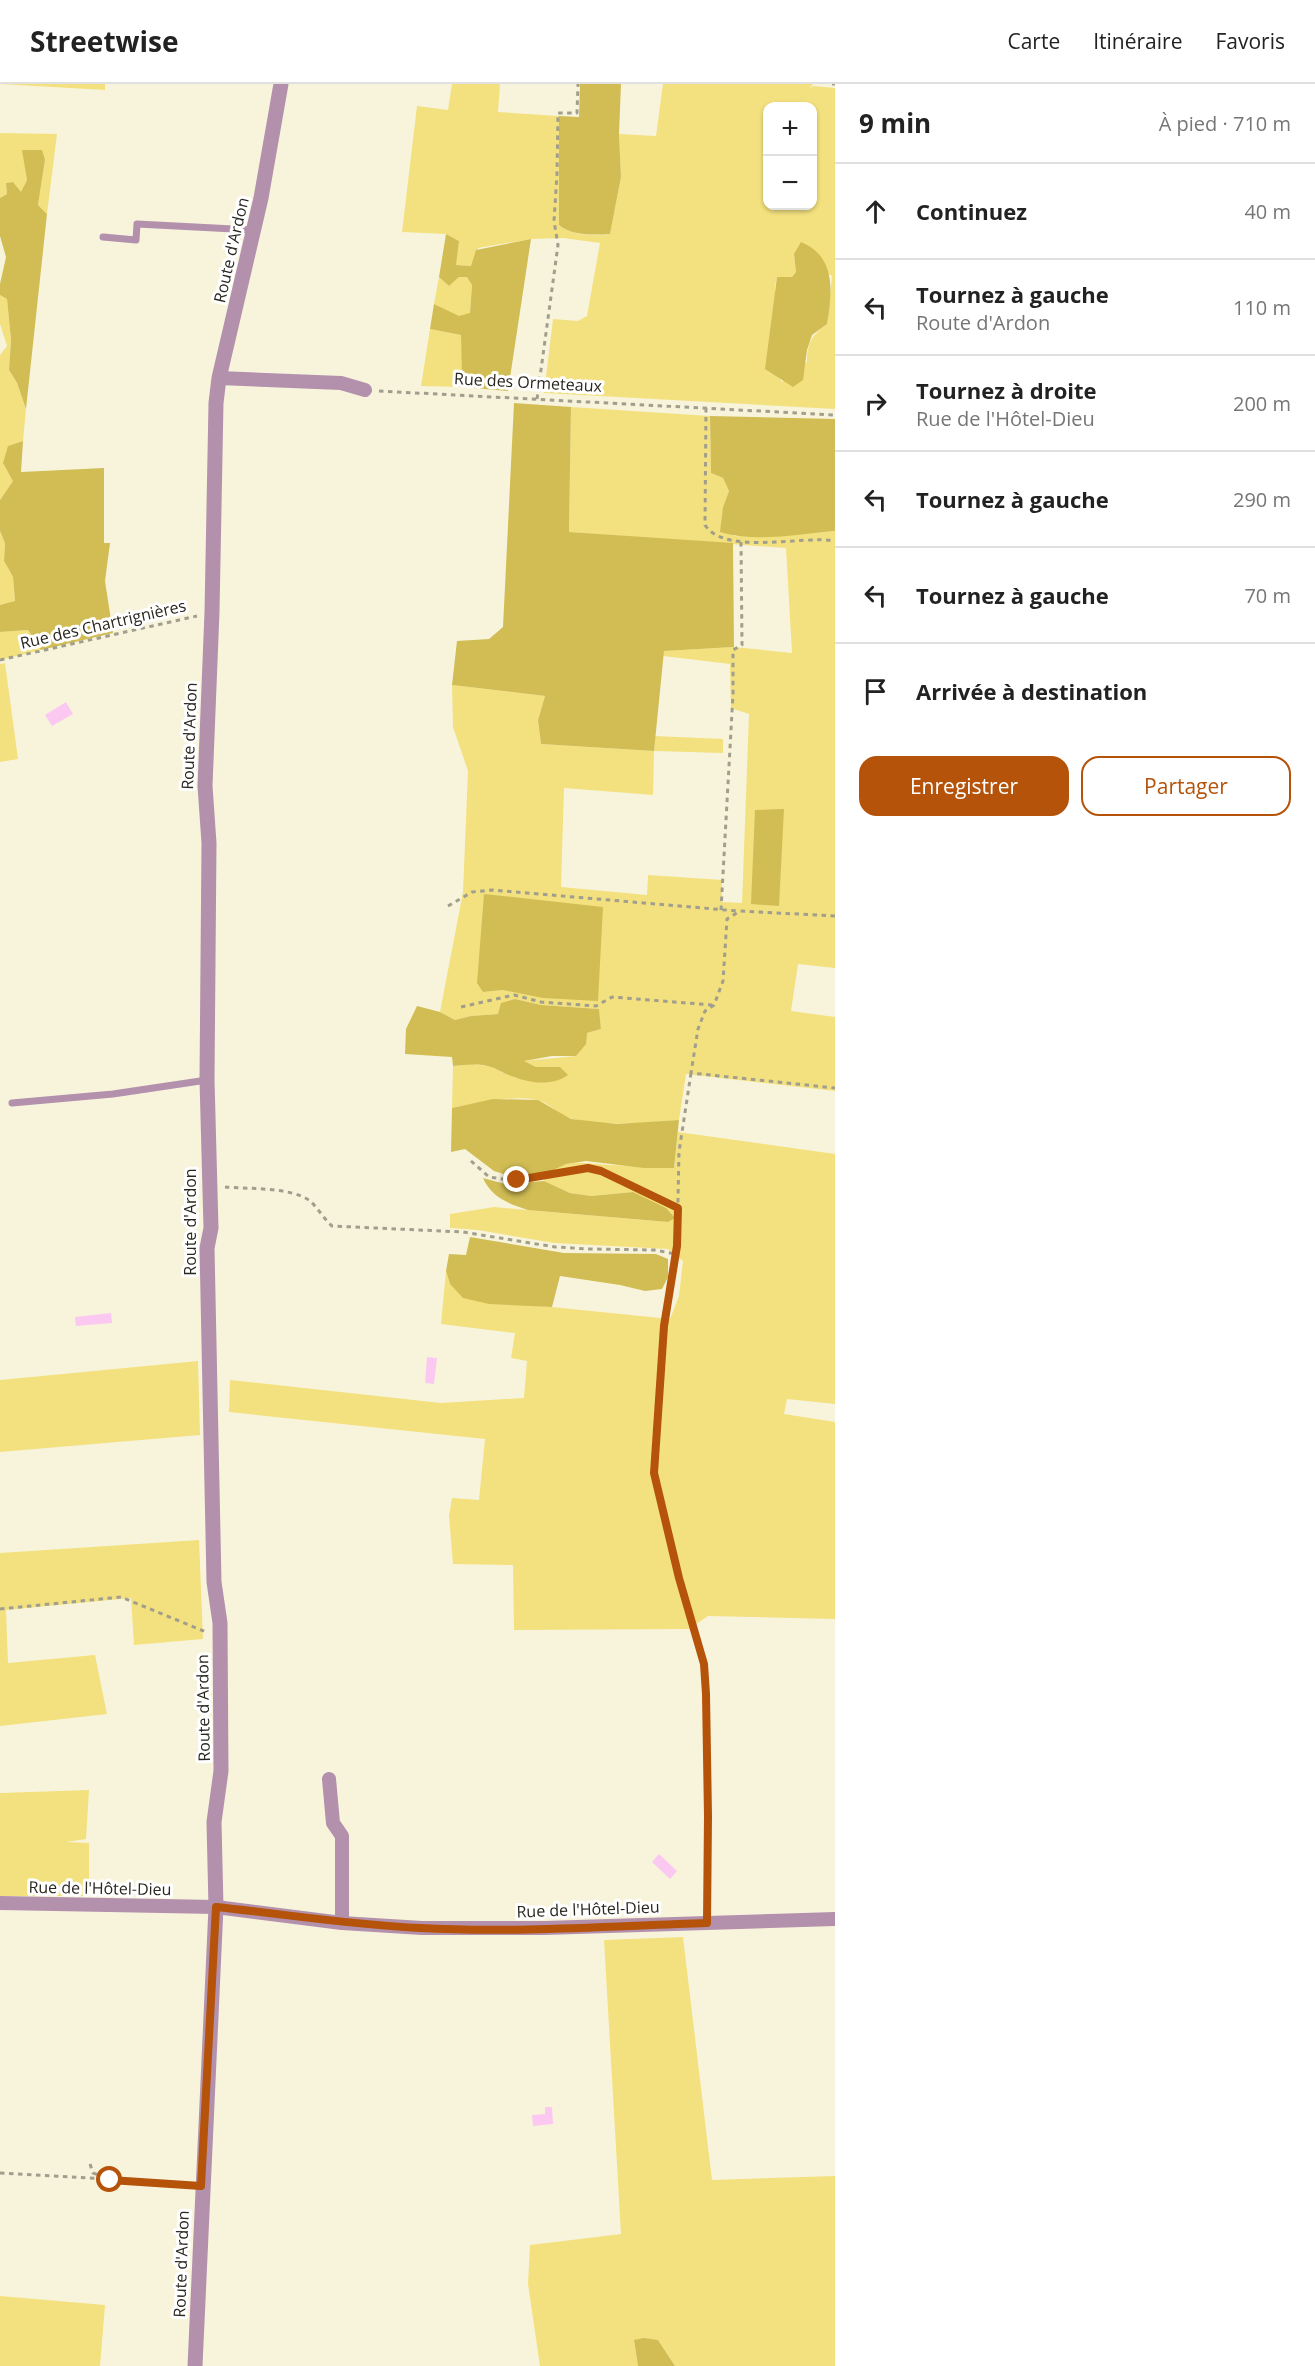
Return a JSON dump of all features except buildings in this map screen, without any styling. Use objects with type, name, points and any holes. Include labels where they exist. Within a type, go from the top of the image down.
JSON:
[{"type":"street","name":"Route d'Ardon","points":[[195,2366],[201,2186],[216,1907],[214,1822],[221,1772],[220,1634],[213,1570],[207,1248],[211,1228],[207,1080],[209,843],[205,786],[212,612],[216,403],[219,378],[254,230],[281,84]]},
{"type":"street","points":[[219,378],[341,383],[365,390]]},
{"type":"street","points":[[329,1779],[333,1823],[342,1836],[342,1923]]},
{"type":"street","name":"Rue de l'Hôtel-Dieu","points":[[0,1903],[216,1907],[342,1923],[422,1928],[835,1919]]},
{"type":"lane","points":[[103,237],[136,240],[137,224],[254,230]]},
{"type":"lane","points":[[12,1103],[114,1094],[207,1080]]},
{"type":"path","points":[[537,399],[558,245],[554,221],[558,114],[577,112],[578,84]]},
{"type":"path","name":"Rue des Ormeteaux","points":[[365,390],[835,415]]},
{"type":"path","points":[[706,408],[705,525],[710,533],[754,543],[835,541]]},
{"type":"path","points":[[721,910],[733,694],[733,650],[742,645],[741,541]]},
{"type":"path","name":"Rue des Chartrignières","points":[[0,660],[212,612]]},
{"type":"path","points":[[448,906],[472,892],[492,890],[721,910],[835,916]]},
{"type":"path","points":[[707,1923],[708,1816],[704,1664],[679,1578],[654,1473],[664,1326],[676,1254],[679,1152],[691,1073],[698,1029],[705,1011],[714,1005],[723,981],[727,919],[740,911]]},
{"type":"path","points":[[461,1007],[514,995],[541,1002],[596,1006],[612,997],[714,1005]]},
{"type":"path","points":[[691,1073],[835,1088]]},
{"type":"path","points":[[471,1161],[489,1177],[517,1180],[588,1168],[601,1171],[678,1208]]},
{"type":"path","points":[[209,1186],[295,1194],[310,1202],[332,1226],[463,1232],[555,1247],[654,1250],[676,1254]]},
{"type":"path","points":[[0,1609],[122,1597],[200,1631],[220,1634]]},
{"type":"path","points":[[90,2164],[93,2173],[110,2180]]},
{"type":"path","points":[[0,2173],[201,2186]]},
{"type":"shaded area","points":[[0,84],[105,84],[105,90]]},
{"type":"shaded area","points":[[452,84],[500,84],[498,112],[559,116],[559,225],[577,233],[604,235],[610,234],[621,177],[619,134],[656,136],[663,84],[813,84],[809,89],[813,86],[835,88],[835,409],[544,393],[553,319],[578,321],[587,316],[600,243],[563,238],[531,239],[478,248],[472,266],[455,265],[459,241],[446,234],[402,232],[417,106],[448,110]],"holes":[[[794,254],[832,276],[827,324],[811,340],[807,362],[782,382],[778,376],[775,287],[777,277],[792,277],[796,272]]]},
{"type":"shaded area","points":[[580,84],[621,84],[619,134],[621,177],[610,234],[576,233],[559,225],[559,116],[579,117]]},
{"type":"shaded area","points":[[0,133],[57,134],[47,214],[38,205],[45,160],[25,162],[27,180],[21,193],[13,182],[6,183],[7,194],[0,198]]},
{"type":"shaded area","points":[[22,150],[42,150],[45,160],[38,205],[47,214],[26,409],[17,383],[9,370],[11,340],[7,299],[0,295],[6,257],[0,236],[0,198],[7,194],[6,183],[13,182],[21,192],[27,180]]},
{"type":"shaded area","points":[[446,234],[459,241],[456,265],[471,266],[476,250],[531,239],[508,391],[462,387],[461,335],[430,329],[434,304],[459,316],[470,313],[472,285],[467,277],[459,277],[449,286],[439,277]]},
{"type":"shaded area","points":[[801,242],[812,248],[826,265],[830,298],[827,324],[812,335],[807,350],[803,380],[793,387],[765,369],[777,277],[792,277],[796,272],[794,254]]},
{"type":"shaded area","points":[[467,276],[472,285],[470,314],[459,317],[434,304],[439,277],[449,286],[459,277]]},
{"type":"shaded area","points":[[0,295],[7,299],[11,340],[9,370],[17,383],[26,409],[23,441],[8,446],[13,481],[0,500],[0,355],[7,346],[0,324]]},
{"type":"shaded area","points":[[430,329],[461,335],[462,387],[421,386]]},
{"type":"shaded area","points":[[514,403],[571,407],[569,532],[733,543],[734,647],[664,651],[654,751],[541,744],[538,720],[545,696],[452,685],[457,641],[489,639],[503,627]]},
{"type":"shaded area","points":[[571,407],[710,416],[711,473],[723,478],[729,491],[723,507],[734,536],[764,537],[835,531],[835,968],[798,964],[791,1011],[835,1017],[835,1091],[686,1074],[679,1120],[626,1124],[572,1119],[540,1101],[521,1098],[452,1108],[453,1066],[473,1064],[494,1067],[503,1073],[560,1067],[536,1067],[523,1061],[576,1056],[587,1033],[601,1029],[599,1009],[541,1005],[515,999],[498,1014],[455,1020],[440,1012],[463,892],[468,771],[453,727],[452,685],[545,696],[538,720],[541,744],[654,751],[653,795],[564,788],[561,887],[647,895],[648,875],[722,880],[722,902],[742,903],[749,714],[731,708],[730,664],[663,656],[664,651],[734,647],[792,653],[786,548],[569,532]],"holes":[[[603,907],[522,993],[503,990],[483,992]]]},
{"type":"shaded area","points":[[710,416],[835,419],[835,531],[763,537],[720,532],[723,507],[729,491],[723,478],[711,473]]},
{"type":"shaded area","points":[[23,441],[21,472],[104,468],[104,543],[110,543],[105,581],[113,633],[41,650],[28,630],[0,632],[0,605],[15,601],[13,577],[4,561],[5,543],[0,531],[0,500],[13,481],[3,463],[8,446]]},
{"type":"shaded area","points":[[0,531],[5,543],[4,561],[13,577],[15,602],[0,605]]},
{"type":"shaded area","points":[[28,630],[41,650],[0,660],[0,632]]},
{"type":"shaded area","points":[[5,663],[18,759],[0,762],[0,664]]},
{"type":"shaded area","points":[[66,702],[73,714],[52,726],[45,715]]},
{"type":"shaded area","points":[[655,736],[723,739],[723,753],[654,751]]},
{"type":"shaded area","points":[[784,809],[779,906],[751,904],[755,810]]},
{"type":"shaded area","points":[[484,894],[603,907],[598,1001],[543,998],[503,990],[483,992],[477,983]]},
{"type":"shaded area","points":[[515,999],[541,1005],[599,1009],[601,1029],[587,1033],[586,1044],[576,1056],[552,1056],[524,1061],[536,1067],[560,1067],[568,1075],[553,1081],[537,1082],[520,1079],[486,1066],[453,1066],[452,1057],[405,1054],[406,1029],[417,1006],[440,1012],[455,1020],[498,1014],[501,1003]]},
{"type":"shaded area","points":[[493,1099],[538,1100],[571,1119],[617,1124],[679,1120],[674,1168],[644,1168],[586,1161],[566,1164],[549,1172],[510,1176],[494,1171],[465,1149],[451,1152],[452,1108]]},
{"type":"shaded area","points":[[678,1132],[835,1154],[835,1404],[787,1399],[784,1414],[835,1422],[835,1619],[708,1616],[689,1629],[514,1630],[513,1565],[453,1564],[449,1516],[452,1498],[479,1500],[485,1439],[229,1412],[230,1380],[441,1403],[524,1398],[527,1361],[511,1358],[515,1333],[441,1324],[446,1271],[450,1284],[489,1303],[670,1319],[679,1296],[683,1261],[668,1249],[554,1243],[478,1230],[450,1228],[450,1214],[494,1207],[668,1222],[633,1192],[591,1196],[570,1193],[544,1181],[557,1167],[574,1163],[674,1168]]},
{"type":"shaded area","points":[[483,1178],[505,1184],[544,1181],[570,1193],[591,1196],[633,1192],[666,1208],[675,1218],[668,1222],[528,1210],[496,1195],[486,1185]]},
{"type":"shaded area","points":[[470,1237],[564,1253],[656,1254],[668,1259],[668,1277],[662,1289],[645,1291],[560,1276],[552,1307],[489,1304],[463,1298],[450,1284],[446,1271],[449,1254],[466,1255]]},
{"type":"shaded area","points":[[111,1313],[112,1323],[76,1326],[75,1317]]},
{"type":"shaded area","points":[[427,1357],[437,1358],[434,1384],[425,1383]]},
{"type":"shaded area","points":[[198,1361],[200,1435],[0,1452],[0,1380]]},
{"type":"shaded area","points":[[199,1540],[203,1639],[134,1645],[131,1598],[6,1610],[8,1663],[95,1655],[107,1714],[0,1726],[0,1553]]},
{"type":"shaded area","points":[[89,1790],[86,1839],[66,1842],[89,1843],[89,1896],[0,1896],[0,1793]]},
{"type":"shaded area","points":[[659,1854],[677,1871],[670,1879],[652,1862]]},
{"type":"shaded area","points":[[683,1937],[712,2180],[835,2176],[835,2366],[675,2366],[658,2340],[634,2341],[638,2366],[540,2366],[528,2284],[530,2245],[621,2234],[604,1940]]},
{"type":"shaded area","points":[[545,2107],[552,2107],[553,2124],[533,2126],[532,2115],[545,2114]]},
{"type":"shaded area","points":[[0,2296],[105,2305],[100,2366],[0,2366]]},
{"type":"shaded area","points":[[644,2338],[658,2340],[675,2366],[638,2366],[634,2340]]},
{"type":"route","points":[[110,2180],[201,2186],[216,1907],[342,1923],[422,1928],[544,1928],[707,1923],[708,1816],[704,1664],[679,1578],[654,1473],[664,1326],[677,1246],[678,1208],[601,1171],[588,1168],[517,1180]]}]
